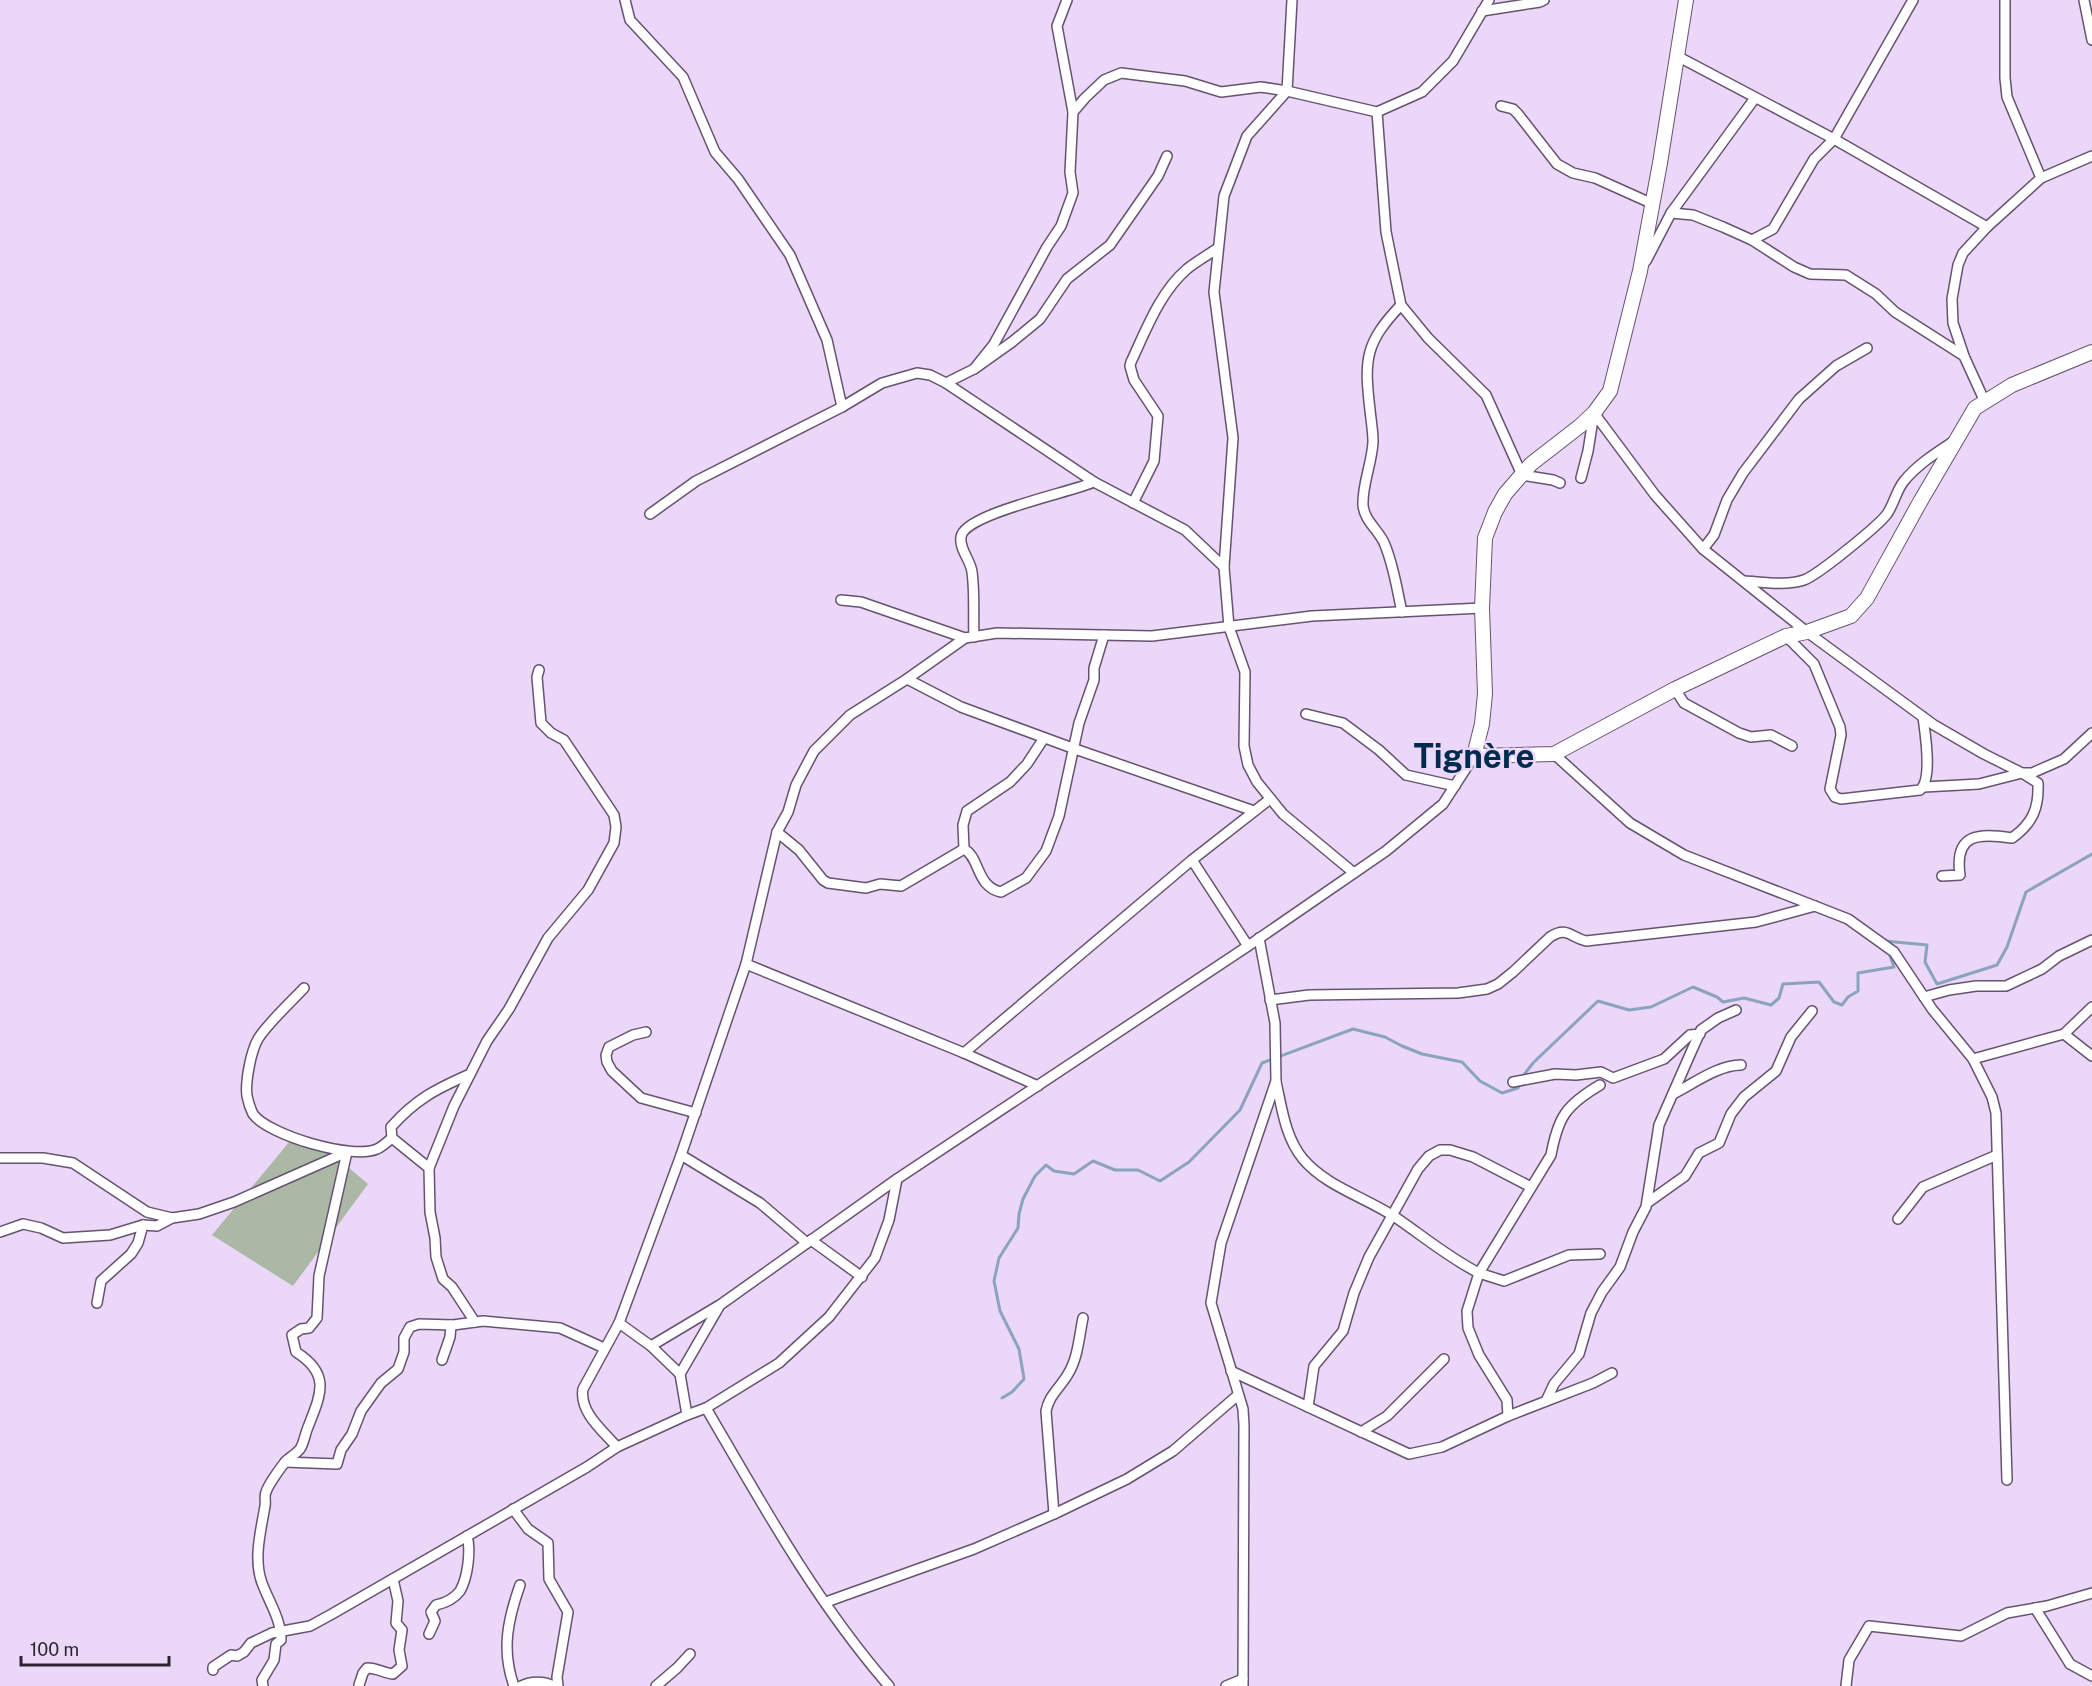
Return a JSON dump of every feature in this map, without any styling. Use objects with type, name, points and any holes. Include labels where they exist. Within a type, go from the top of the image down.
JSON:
[{"type":"main road","points":[[1686,0],[1640,271],[1610,391],[1594,413],[1543,454],[1505,494],[1485,538],[1482,608],[1485,694],[1482,724],[1474,756],[1554,754],[1674,689],[1785,636],[1807,632],[1851,616],[1867,598],[1975,408],[2012,386],[2092,352]]},
{"type":"street","points":[[625,0],[630,20],[683,77],[715,152],[738,179],[790,255],[827,340],[842,407]]},
{"type":"street","points":[[974,369],[994,344],[1047,247],[1061,226],[1073,193],[1070,172],[1073,112],[1057,26],[1067,0]]},
{"type":"street","points":[[1292,0],[1287,91],[1247,136],[1224,196],[1214,292],[1233,438],[1224,567],[1229,627],[1245,672],[1244,746],[1248,765],[1257,783],[1283,814],[1354,873]]},
{"type":"street","points":[[1073,112],[1104,80],[1121,73],[1185,81],[1221,92],[1261,87],[1377,112],[1422,92],[1453,62],[1489,0]]},
{"type":"street","points":[[1482,11],[1544,0]]},
{"type":"street","points":[[1752,240],[1773,229],[1814,159],[1834,139],[1913,0]]},
{"type":"street","points":[[2005,0],[2007,97],[2041,178]]},
{"type":"street","points":[[2084,0],[2092,40]]},
{"type":"street","points":[[1677,56],[1834,139],[1987,227]]},
{"type":"street","points":[[1640,271],[1671,213],[1755,98]]},
{"type":"street","points":[[1501,106],[1513,109],[1557,164],[1564,169],[1595,178],[1653,204]]},
{"type":"street","points":[[1377,112],[1386,232],[1401,305],[1428,338],[1486,395],[1522,476],[1560,483]]},
{"type":"street","points":[[946,383],[974,369],[1040,319],[1067,279],[1110,245],[1158,176],[1167,156]]},
{"type":"street","points":[[1985,402],[1964,356],[1953,323],[1952,299],[1958,265],[1963,254],[1987,227],[2041,178],[2092,156]]},
{"type":"street","points":[[1671,213],[1693,215],[1752,240],[1794,267],[1810,274],[1846,275],[1861,283],[1896,312],[1964,356]]},
{"type":"street","points":[[1133,502],[1154,461],[1158,416],[1134,380],[1131,362],[1158,306],[1175,283],[1186,270],[1218,248]]},
{"type":"street","points":[[1401,305],[1383,324],[1371,343],[1367,373],[1373,440],[1371,466],[1364,488],[1363,507],[1385,543],[1402,612]]},
{"type":"street","points":[[1703,549],[1714,535],[1727,500],[1743,473],[1799,399],[1836,366],[1867,348]]},
{"type":"street","points":[[650,514],[696,481],[842,407],[882,383],[917,373],[930,375],[946,383],[1094,482],[1185,530],[1224,567]]},
{"type":"street","points":[[1581,477],[1594,413]]},
{"type":"street","points":[[1594,413],[1655,495],[1703,549],[1807,632],[1923,717],[2038,783],[2039,802],[2025,829],[2012,838],[1987,834],[1972,838],[1962,845],[1958,860],[1960,875],[1941,876]]},
{"type":"street","points":[[1744,581],[1775,583],[1804,580],[1836,559],[1887,514],[1894,495],[1904,481],[1928,458],[1956,440]]},
{"type":"street","points":[[969,637],[972,571],[960,539],[963,532],[975,523],[1009,507],[1094,482]]},
{"type":"street","points":[[841,600],[861,602],[969,637],[997,633],[1152,636],[1312,616],[1482,608]]},
{"type":"street","points":[[963,849],[969,853],[980,875],[991,889],[1000,892],[1026,878],[1042,859],[1059,816],[1079,723],[1094,680],[1094,668],[1104,635]]},
{"type":"street","points":[[1785,636],[1814,664],[1840,727],[1841,735],[1830,789],[1835,797],[1841,799],[1887,795],[1920,790],[1924,787],[1979,784],[2022,773],[2032,773],[2064,759],[2092,733]]},
{"type":"street","points":[[617,1447],[588,1413],[582,1397],[586,1381],[619,1323],[696,1113],[746,964],[777,832],[788,812],[796,785],[814,751],[850,715],[969,637]]},
{"type":"street","points":[[475,1322],[452,1287],[443,1279],[436,1257],[430,1212],[429,1168],[454,1106],[487,1041],[509,1009],[549,938],[588,890],[614,843],[615,836],[614,815],[588,774],[564,740],[551,733],[541,723],[537,677],[539,670]]},
{"type":"street","points":[[908,679],[961,707],[1254,811]]},
{"type":"street","points":[[1674,689],[1684,703],[1739,733],[1750,737],[1771,735],[1792,746]]},
{"type":"street","points":[[1306,714],[1343,723],[1379,750],[1406,775],[1455,786]]},
{"type":"street","points":[[1923,717],[1926,753],[1924,787]]},
{"type":"street","points":[[963,849],[963,825],[967,811],[1010,782],[1027,764],[1044,738]]},
{"type":"street","points":[[1554,754],[1630,823],[1684,855],[1848,919],[1894,952],[1924,997],[1973,1059],[1992,1096],[1996,1113],[2007,1480]]},
{"type":"street","points":[[651,1346],[720,1305],[897,1179],[1248,946],[1386,851],[1443,804],[1474,756]]},
{"type":"street","points":[[964,1053],[1192,860],[1270,799]]},
{"type":"street","points":[[777,832],[799,850],[825,882],[866,888],[880,884],[900,886],[963,849]]},
{"type":"street","points":[[1192,860],[1248,946]]},
{"type":"street","points":[[1270,1000],[1310,995],[1458,993],[1487,989],[1498,984],[1550,936],[1559,931],[1586,941],[1756,922],[1815,906]]},
{"type":"street","points":[[1258,938],[1275,1023],[1276,1081],[1286,1128],[1302,1158],[1320,1175],[1393,1216],[1466,1266],[1504,1281],[1569,1255],[1600,1254]]},
{"type":"street","points":[[1924,997],[1976,986],[2006,986],[2042,969],[2060,956],[2092,940]]},
{"type":"street","points":[[746,964],[964,1053],[1038,1086]]},
{"type":"street","points":[[304,988],[258,1039],[249,1067],[247,1096],[254,1114],[268,1125],[290,1136],[321,1147],[347,1152],[376,1150],[392,1138]]},
{"type":"street","points":[[1973,1059],[2064,1034],[2092,1007]]},
{"type":"street","points":[[1546,1401],[1554,1384],[1579,1354],[1591,1313],[1602,1292],[1620,1267],[1647,1203],[1659,1125],[1700,1034],[1718,1018],[1736,1010]]},
{"type":"street","points":[[1647,1203],[1685,1176],[1699,1153],[1719,1143],[1731,1114],[1744,1097],[1776,1071],[1791,1037],[1812,1011]]},
{"type":"street","points":[[646,1032],[633,1035],[609,1047],[606,1055],[612,1071],[641,1098],[696,1113]]},
{"type":"street","points":[[1513,1082],[1555,1074],[1576,1075],[1601,1072],[1613,1077],[1664,1059],[1690,1035],[1700,1034]]},
{"type":"street","points":[[2064,1034],[2092,1056]]},
{"type":"street","points":[[1673,1094],[1715,1072],[1734,1065],[1741,1065]]},
{"type":"street","points":[[429,1168],[392,1138],[391,1127],[407,1109],[433,1091],[470,1074]]},
{"type":"street","points":[[1226,1686],[1244,1683],[1244,1425],[1238,1395],[1211,1303],[1221,1243],[1276,1081]]},
{"type":"street","points":[[1508,1416],[1507,1400],[1479,1355],[1468,1328],[1467,1311],[1479,1273],[1551,1155],[1554,1136],[1562,1116],[1579,1097],[1599,1085]]},
{"type":"street","points":[[1308,1407],[1314,1366],[1343,1331],[1354,1293],[1369,1257],[1418,1169],[1429,1156],[1440,1150],[1450,1150],[1473,1157],[1531,1187]]},
{"type":"street","points":[[0,1232],[23,1224],[42,1228],[63,1238],[110,1235],[143,1225],[157,1226],[171,1218],[199,1214],[234,1202],[347,1152]]},
{"type":"street","points":[[263,1686],[262,1680],[274,1660],[276,1644],[281,1640],[281,1631],[261,1581],[260,1529],[266,1492],[285,1462],[300,1448],[314,1412],[320,1387],[319,1372],[309,1360],[296,1352],[292,1335],[301,1329],[309,1328],[317,1318],[319,1276],[347,1152]]},
{"type":"street","points":[[681,1155],[760,1203],[809,1242],[862,1277]]},
{"type":"street","points":[[1898,1219],[1923,1187],[1997,1155]]},
{"type":"street","points":[[0,1158],[43,1158],[74,1163],[147,1212],[171,1218]]},
{"type":"street","points":[[213,1670],[213,1667],[231,1655],[237,1656],[244,1652],[251,1643],[272,1633],[309,1626],[587,1467],[617,1447],[706,1408],[787,1356],[829,1317],[875,1258],[885,1230],[897,1179]]},
{"type":"street","points":[[97,1303],[101,1281],[131,1254],[138,1243],[143,1225]]},
{"type":"street","points":[[680,1374],[720,1305]]},
{"type":"street","points":[[1054,1514],[1046,1411],[1051,1397],[1068,1375],[1076,1358],[1083,1318]]},
{"type":"street","points":[[285,1462],[337,1464],[340,1450],[352,1434],[360,1411],[381,1383],[398,1370],[407,1331],[419,1324],[451,1325],[483,1321],[560,1328],[604,1348]]},
{"type":"street","points":[[619,1323],[651,1346],[680,1374],[687,1415]]},
{"type":"street","points":[[442,1360],[450,1337],[451,1325]]},
{"type":"street","points":[[1360,1432],[1387,1416],[1444,1359]]},
{"type":"street","points":[[1231,1371],[1409,1454],[1443,1447],[1508,1416],[1593,1383],[1612,1372]]},
{"type":"street","points":[[826,1602],[974,1549],[1127,1479],[1173,1451],[1238,1395]]},
{"type":"street","points":[[706,1408],[784,1542],[865,1658],[889,1686]]},
{"type":"street","points":[[513,1509],[528,1529],[548,1543],[549,1579],[568,1612],[556,1686],[544,1683],[528,1683],[521,1686]]},
{"type":"street","points":[[429,1634],[435,1621],[431,1612],[436,1605],[447,1602],[459,1592],[464,1580],[470,1547],[467,1536]]},
{"type":"street","points":[[359,1685],[367,1668],[393,1674],[402,1666],[399,1650],[402,1630],[396,1623],[398,1601],[393,1579]]},
{"type":"street","points":[[514,1686],[509,1672],[508,1621],[520,1585]]},
{"type":"street","points":[[1846,1686],[1849,1660],[1869,1626],[1961,1636],[2007,1613],[2092,1593]]},
{"type":"street","points":[[2035,1608],[2070,1664],[2092,1679]]},
{"type":"street","points":[[656,1686],[690,1654]]},
{"type":"green space","points":[[295,1135],[310,1146],[316,1140],[368,1184],[293,1286],[212,1235]]},
{"type":"waterway","points":[[1886,944],[1885,941],[1927,945],[1925,962],[1937,984],[1997,965],[2007,947],[2026,892],[2092,854]]},
{"type":"waterway","points":[[1002,1398],[1012,1392],[1024,1379],[1019,1349],[1000,1311],[994,1281],[999,1258],[1018,1228],[1023,1199],[1035,1176],[1046,1165],[1054,1171],[1074,1174],[1093,1161],[1115,1170],[1138,1170],[1160,1181],[1189,1162],[1240,1110],[1262,1063],[1353,1029],[1385,1037],[1422,1054],[1462,1062],[1480,1081],[1502,1093],[1518,1088],[1523,1076],[1533,1063],[1598,1001],[1629,1010],[1651,1007],[1693,987],[1723,1002],[1744,998],[1771,1005],[1779,998],[1783,984],[1819,982],[1834,1002],[1842,1005],[1848,997],[1858,991],[1858,973],[1894,967],[1889,953]]},
{"type":"district","name":"Tignère","points":[[1474,756]]}]
